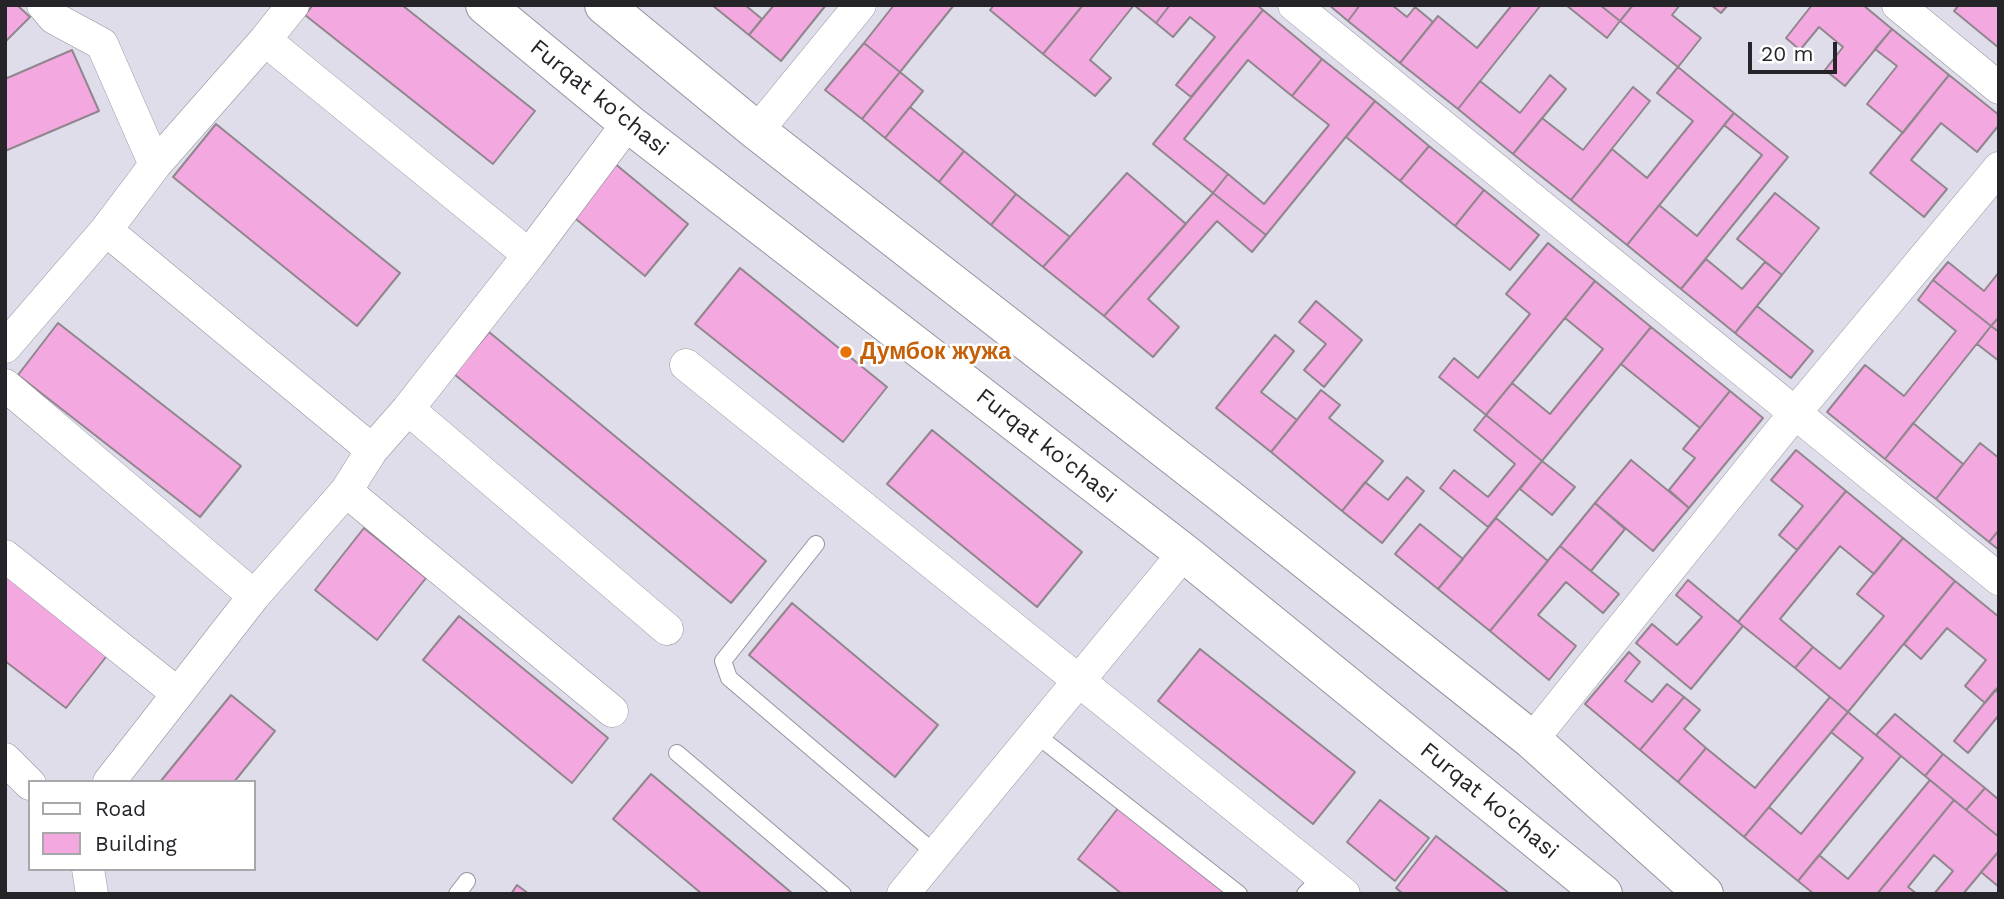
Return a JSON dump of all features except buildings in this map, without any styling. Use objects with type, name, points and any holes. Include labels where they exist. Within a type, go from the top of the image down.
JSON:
[{"type":"main road","name":"Furqat ko'chasi","points":[[485,5],[628,123],[1184,553],[1603,894]]},
{"type":"main road","points":[[604,5],[757,131],[1229,499],[1532,740],[1704,894]]},
{"type":"street","points":[[43,5],[54,18],[102,44],[155,166]]},
{"type":"street","points":[[5,347],[293,5]]},
{"type":"street","points":[[757,131],[860,5]]},
{"type":"street","points":[[1294,5],[1999,579]]},
{"type":"street","points":[[1898,5],[1999,88]]},
{"type":"street","points":[[265,40],[528,255]]},
{"type":"street","points":[[111,780],[254,596],[346,491],[372,450],[408,409],[628,123]]},
{"type":"street","points":[[1532,740],[1795,413],[1999,168]]},
{"type":"street","points":[[106,230],[372,450]]},
{"type":"street","points":[[686,365],[1078,680],[1323,888]]},
{"type":"street","points":[[5,385],[254,596]]},
{"type":"street","points":[[408,409],[667,629]]},
{"type":"street","points":[[346,491],[612,711]]},
{"type":"street","points":[[903,894],[1184,553]]},
{"type":"street","points":[[5,556],[177,694]]},
{"type":"street","points":[[5,759],[28,782]]},
{"type":"street","points":[[88,871],[92,894]]},
{"type":"lane","points":[[816,544],[723,662],[729,678],[936,854]]},
{"type":"lane","points":[[1034,733],[1239,894]]},
{"type":"lane","points":[[677,753],[843,894]]},
{"type":"place","name":"Думбок жужа","points":[[846,352]]}]
